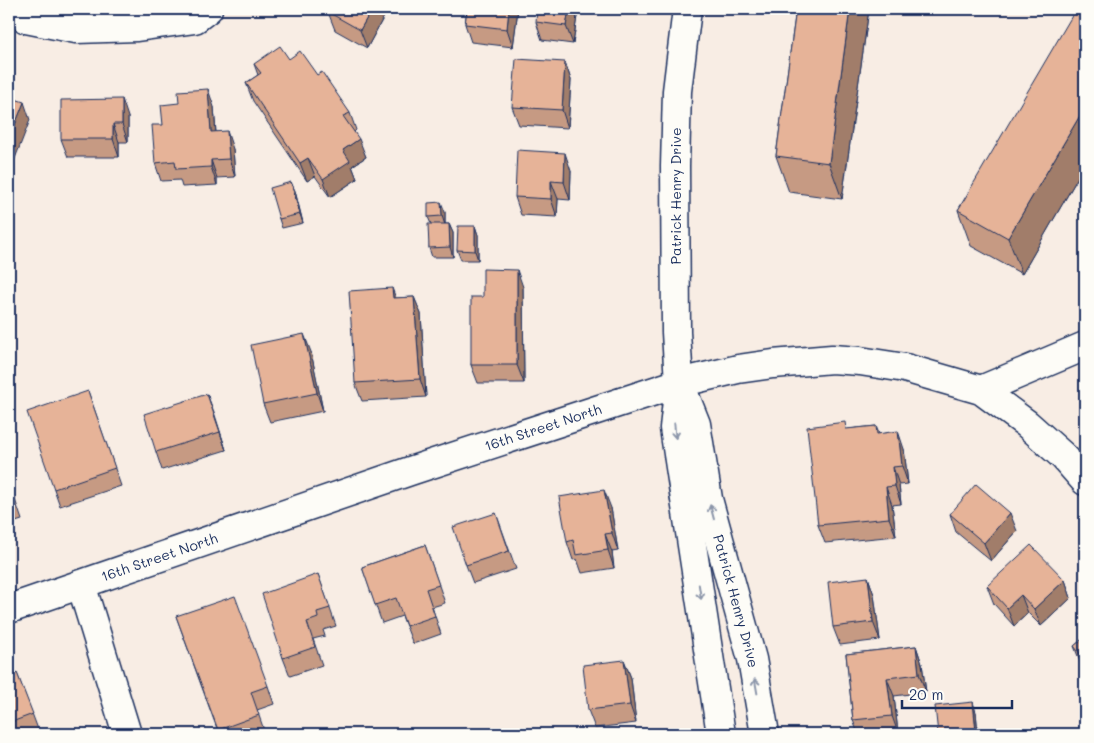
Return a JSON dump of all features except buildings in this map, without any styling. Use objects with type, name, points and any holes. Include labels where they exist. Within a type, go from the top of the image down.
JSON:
[{"type":"street","points":[[12,9],[26,19],[76,29],[137,27],[195,19],[208,9]]},
{"type":"street","name":"Patrick Henry Drive","points":[[687,9],[677,91],[675,166],[676,332],[679,383],[674,428],[721,734]]},
{"type":"street","points":[[981,390],[1085,346]]},
{"type":"street","name":"16th Street North","points":[[9,609],[413,470],[679,383],[738,369],[832,359],[905,368],[981,390]]},
{"type":"street","name":"Patrick Henry Drive","points":[[679,383],[696,424],[708,499],[752,659],[765,734]]},
{"type":"street","points":[[981,390],[1035,430],[1064,456],[1085,481]]},
{"type":"street","points":[[81,584],[127,734]]}]
